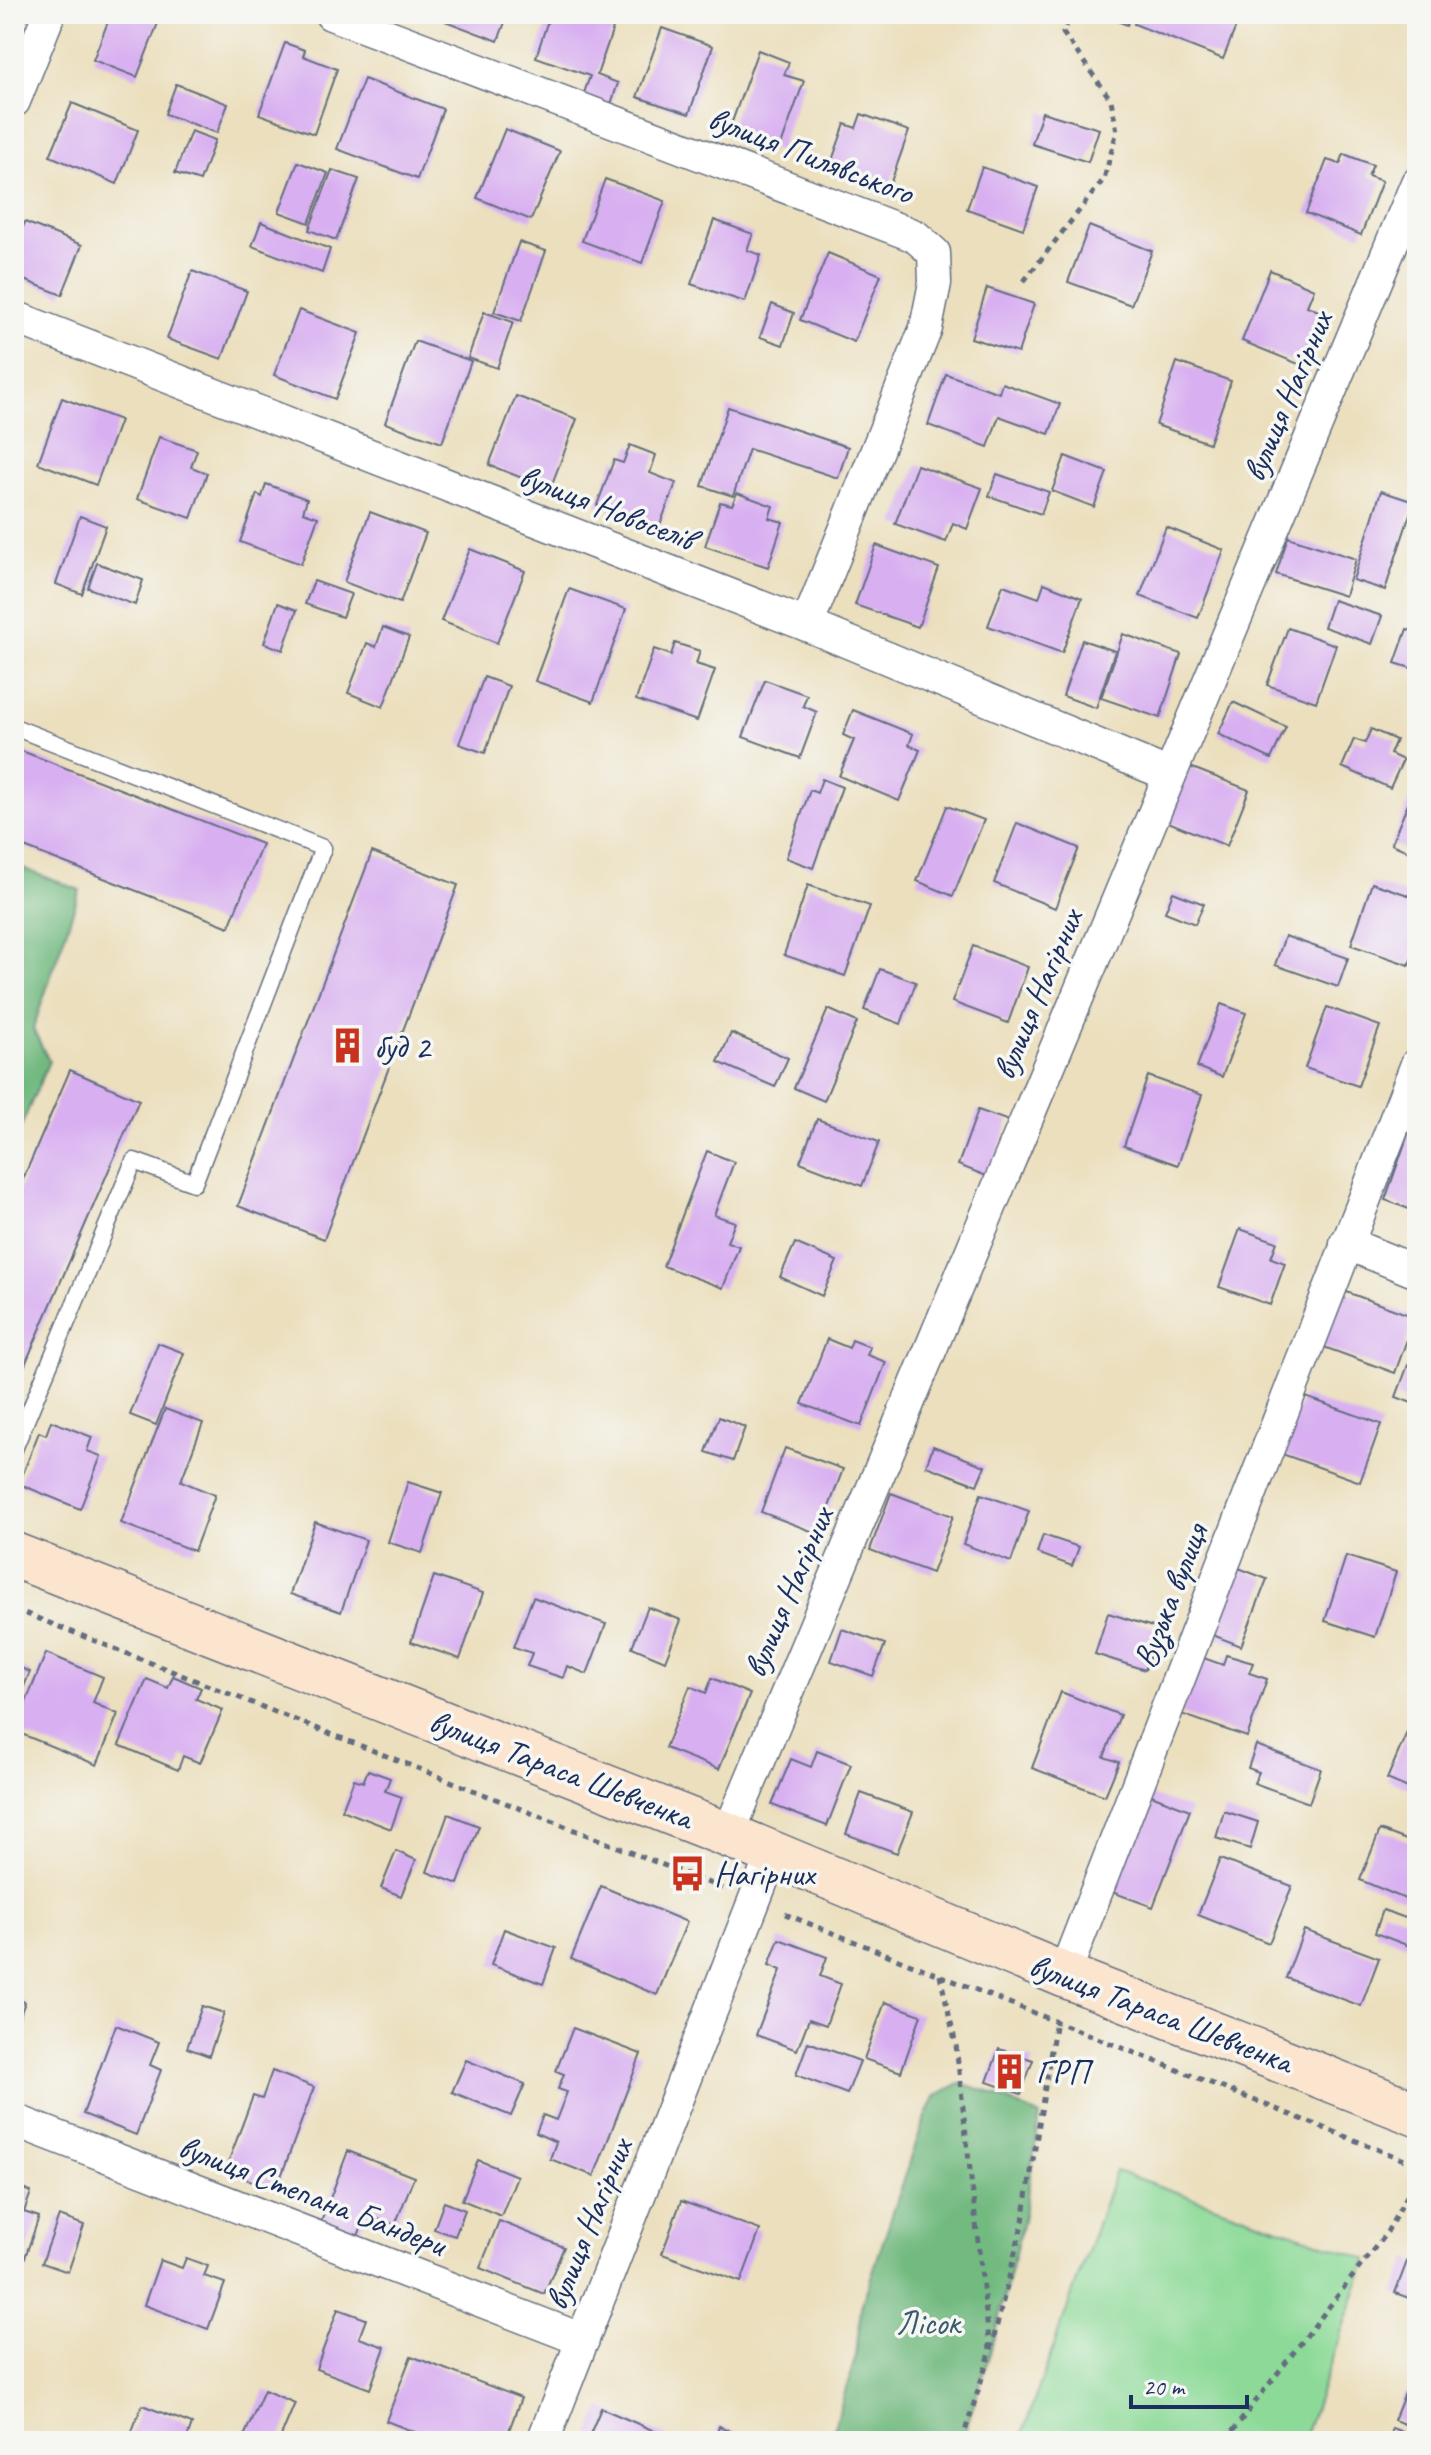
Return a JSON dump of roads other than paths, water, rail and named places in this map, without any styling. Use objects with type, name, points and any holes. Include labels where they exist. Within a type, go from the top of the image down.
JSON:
[{"type":"street","points":[[14,101],[49,14]]},
{"type":"street","name":"вулиця Пилявського","points":[[331,14],[915,236],[934,253],[935,283],[926,328],[807,625]]},
{"type":"street","name":"вулиця Нагірних","points":[[728,1835],[1417,183]]},
{"type":"street","name":"вулиця Новоселів","points":[[14,317],[807,625],[1170,775]]},
{"type":"street","name":"Вузька вулиця","points":[[1064,1975],[1417,1064]]},
{"type":"street","points":[[1346,1243],[1417,1272]]},
{"type":"street","name":"вулиця Тараса Шевченка","points":[[14,1555],[728,1835],[1064,1975],[1417,2114]]},
{"type":"street","name":"вулиця Нагірних","points":[[543,2441],[772,1855]]},
{"type":"street","name":"вулиця Степана Бандери","points":[[14,2120],[583,2340]]},
{"type":"lane","points":[[14,727],[323,848],[194,1183],[134,1161],[14,1449]]},
{"type":"place","name":"буд 2","points":[[348,1046]]},
{"type":"place","name":"Нагірних","points":[[688,1873]]},
{"type":"place","name":"ГРП","points":[[1010,2071]]},
{"type":"park label","name":"Лісок","points":[[928,2322]]}]
